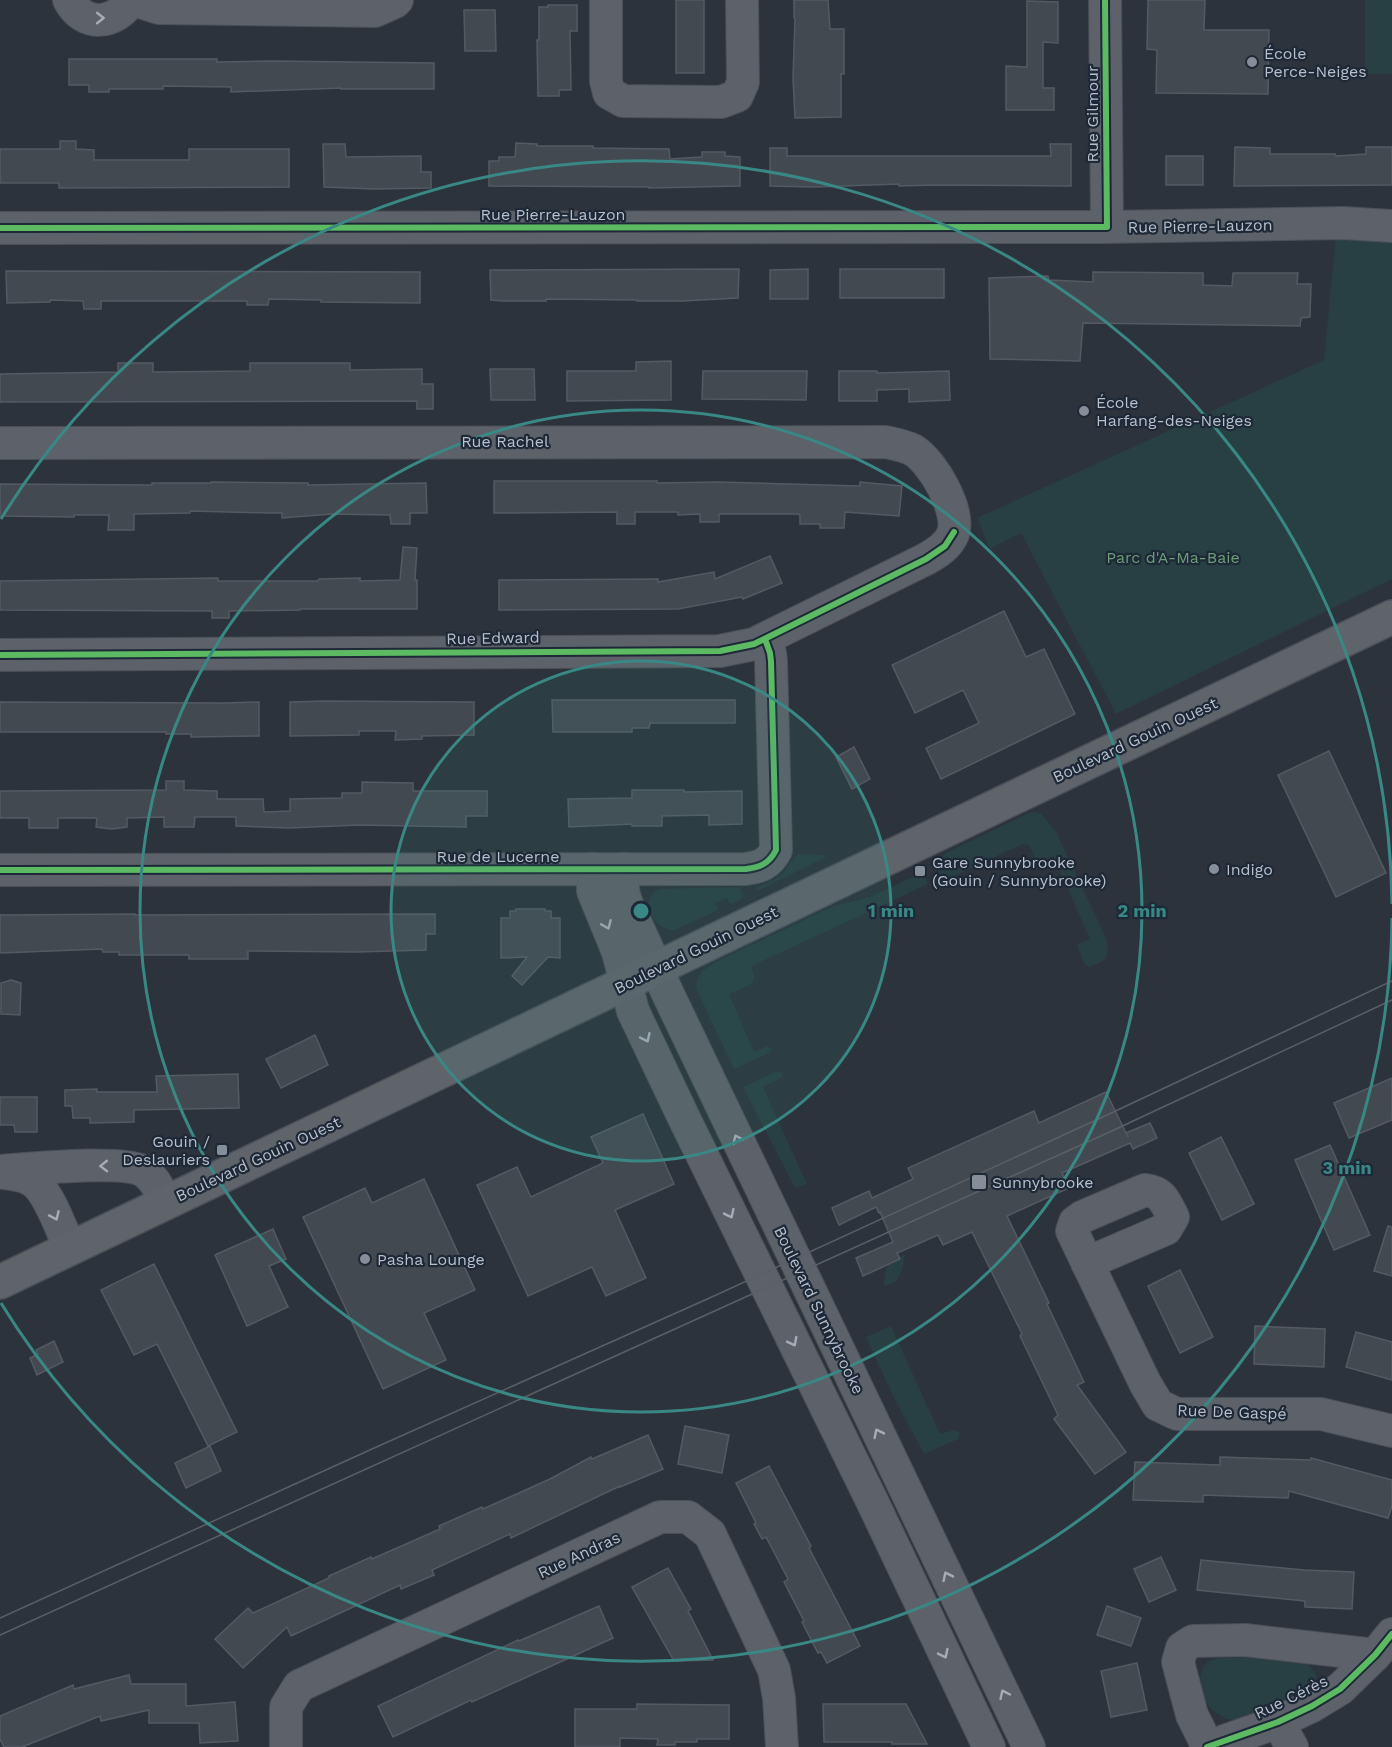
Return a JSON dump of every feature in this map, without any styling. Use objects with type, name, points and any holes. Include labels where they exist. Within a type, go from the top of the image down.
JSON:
[{"type":"main road","name":"Boulevard Gouin Ouest","points":[[0,1282],[1392,617]]},
{"type":"street","points":[[69,0],[81,15],[104,20],[125,9],[132,0],[159,8],[375,11],[397,0]]},
{"type":"street","points":[[606,0],[606,81],[609,93],[622,101],[721,102],[737,96],[743,82],[742,0]]},
{"type":"street","name":"Rue Gilmour","points":[[1106,0],[1107,227]]},
{"type":"street","name":"Rue Pierre-Lauzon","points":[[0,228],[1107,227],[1343,223],[1392,226]]},
{"type":"street","name":"Rue Rachel","points":[[0,443],[886,442],[912,450],[932,469],[955,518],[954,532]]},
{"type":"street","name":"Rue Edward","points":[[0,655],[700,652],[736,648],[765,639],[926,559],[945,546],[954,532]]},
{"type":"street","name":"Rue de Lucerne","points":[[0,870],[746,869],[764,865],[776,850],[777,836],[771,653],[765,639]]},
{"type":"street","points":[[608,869],[594,891],[618,952],[633,1011],[989,1747]]},
{"type":"street","name":"Boulevard Sunnybrooke","points":[[608,869],[623,891],[657,969],[793,1258],[1029,1747]]},
{"type":"street","points":[[0,1172],[66,1167],[137,1168],[154,1179],[165,1203]]},
{"type":"street","points":[[0,1172],[25,1177],[38,1184],[47,1197],[70,1249]]},
{"type":"street","name":"Rue De Gaspé","points":[[1087,1263],[1158,1405],[1178,1413],[1321,1414],[1392,1431]]},
{"type":"street","name":"Rue Andras","points":[[286,1747],[286,1707],[299,1686],[660,1517],[688,1517],[710,1534],[774,1670],[779,1698],[782,1747]]},
{"type":"street","name":"Rue Cérès","points":[[1245,1640],[1386,1653],[1340,1689],[1312,1706],[1285,1735],[1208,1747],[1192,1715],[1178,1662],[1182,1648],[1193,1641],[1245,1640]]},
{"type":"green space","points":[[1365,0],[1392,0],[1392,74],[1365,74]]},
{"type":"green space","name":"Parc d'A-Ma-Baie","points":[[1337,224],[1392,226],[1392,579],[1116,714],[1021,533],[990,549],[977,518],[1324,360]]},
{"type":"green space","points":[[1031,812],[1041,813],[1056,832],[1104,933],[1108,945],[1107,954],[1096,965],[1089,967],[1084,963],[1077,945],[1090,939],[1053,856],[1036,862],[1030,846],[1023,844],[943,881],[935,863],[947,852]]},
{"type":"green space","points":[[799,854],[826,857],[757,891],[756,887],[780,876]]},
{"type":"green space","points":[[923,872],[928,884],[751,966],[754,980],[749,985],[729,994],[754,1052],[768,1046],[772,1049],[769,1053],[734,1069],[697,990],[699,975],[720,960],[834,906],[870,897]]},
{"type":"green space","points":[[738,887],[744,894],[741,899],[730,904],[727,898],[715,903],[718,910],[675,930],[667,929],[654,920],[648,907],[653,894],[660,889]]},
{"type":"green space","points":[[778,1071],[782,1073],[782,1077],[763,1087],[807,1184],[795,1188],[743,1087]]},
{"type":"green space","points":[[905,1255],[898,1279],[885,1285],[885,1272],[888,1265],[894,1259]]},
{"type":"green space","points":[[891,1326],[940,1434],[954,1430],[959,1432],[959,1438],[956,1440],[924,1454],[894,1398],[866,1337]]},
{"type":"green space","points":[[1290,1657],[1306,1663],[1317,1676],[1313,1689],[1303,1698],[1238,1720],[1226,1719],[1213,1711],[1205,1701],[1200,1677],[1207,1662],[1219,1658]]},
{"type":"building","points":[[676,0],[704,0],[704,73],[676,73]]},
{"type":"building","points":[[794,0],[828,0],[830,29],[844,29],[841,117],[795,118]]},
{"type":"building","points":[[1148,0],[1205,0],[1204,30],[1269,30],[1268,94],[1156,93],[1157,50],[1147,49]]},
{"type":"building","points":[[1027,1],[1058,2],[1058,43],[1043,42],[1043,88],[1054,88],[1054,110],[1006,110],[1006,66],[1027,67]]},
{"type":"building","points":[[548,5],[577,5],[577,31],[570,31],[571,90],[559,90],[559,96],[538,96],[539,7],[548,7]]},
{"type":"building","points":[[464,10],[495,10],[496,51],[465,51]]},
{"type":"building","points":[[69,59],[434,63],[434,89],[341,88],[231,92],[231,87],[163,86],[163,89],[109,89],[109,92],[89,92],[89,85],[69,85]]},
{"type":"building","points":[[60,141],[76,141],[76,149],[94,150],[94,160],[189,160],[189,149],[289,149],[289,187],[59,188],[59,183],[0,183],[0,149],[60,149]]},
{"type":"building","points":[[516,143],[537,144],[537,146],[669,149],[670,159],[702,157],[702,152],[725,152],[725,156],[740,157],[740,186],[649,188],[489,186],[489,161],[499,161],[499,157],[515,157]]},
{"type":"building","points":[[323,144],[345,144],[346,157],[421,156],[421,172],[431,172],[431,188],[324,187]]},
{"type":"building","points":[[1050,144],[1071,144],[1071,186],[899,186],[899,184],[770,186],[770,148],[787,148],[787,156],[1051,156]]},
{"type":"building","points":[[1235,147],[1270,148],[1270,154],[1335,154],[1336,156],[1366,154],[1366,147],[1392,147],[1392,185],[1234,186]]},
{"type":"building","points":[[1166,156],[1203,156],[1203,185],[1166,185]]},
{"type":"building","points":[[739,269],[738,298],[682,301],[491,300],[490,270]]},
{"type":"building","points":[[808,269],[808,299],[770,299],[770,270]]},
{"type":"building","points":[[840,269],[944,269],[944,298],[840,298]]},
{"type":"building","points":[[6,271],[420,272],[420,303],[269,299],[268,305],[247,305],[247,301],[101,301],[101,309],[84,309],[83,301],[50,300],[50,302],[7,303]]},
{"type":"building","points":[[1093,272],[1203,273],[1203,285],[1232,286],[1233,273],[1298,273],[1297,284],[1311,284],[1310,317],[1301,318],[1300,326],[1083,323],[1080,361],[990,359],[989,278],[1048,276],[1049,280],[1093,282]]},
{"type":"building","points":[[671,361],[671,400],[567,401],[567,371],[636,371],[636,362]]},
{"type":"building","points":[[118,363],[153,363],[153,372],[250,371],[250,363],[350,363],[350,370],[422,369],[422,384],[433,384],[433,409],[417,409],[417,401],[0,402],[0,374],[118,372]]},
{"type":"building","points":[[490,369],[534,369],[535,400],[491,400]]},
{"type":"building","points":[[703,371],[807,371],[806,400],[702,399]]},
{"type":"building","points":[[839,371],[877,371],[877,373],[949,371],[950,400],[909,402],[909,389],[877,390],[877,401],[839,401]]},
{"type":"building","points":[[494,481],[657,481],[657,483],[718,482],[860,486],[860,482],[902,486],[899,516],[845,512],[844,528],[820,528],[820,524],[800,524],[798,514],[719,514],[719,522],[700,522],[700,514],[635,512],[635,524],[617,524],[617,512],[494,513]]},
{"type":"building","points":[[152,483],[308,483],[308,485],[426,483],[427,513],[410,513],[410,524],[391,524],[390,515],[332,514],[282,518],[282,513],[190,511],[190,513],[134,514],[134,530],[108,530],[109,515],[0,516],[0,484],[152,485]]},
{"type":"building","points":[[403,547],[417,548],[415,580],[417,580],[417,609],[229,611],[229,618],[212,618],[212,611],[0,610],[0,581],[218,578],[218,581],[318,581],[319,579],[360,578],[360,581],[400,580]]},
{"type":"building","points":[[770,556],[782,583],[743,599],[742,597],[678,609],[499,610],[499,580],[658,579],[658,582],[714,572],[715,579]]},
{"type":"building","points":[[1004,611],[1026,657],[1044,649],[1075,714],[941,779],[926,748],[979,723],[963,690],[915,713],[892,665]]},
{"type":"building","points":[[552,700],[735,700],[735,723],[650,723],[649,728],[632,728],[632,732],[553,732]]},
{"type":"building","points":[[0,702],[259,702],[259,736],[191,737],[191,734],[166,734],[166,732],[0,732]]},
{"type":"building","points":[[290,702],[474,702],[474,735],[422,736],[422,739],[395,740],[396,731],[359,731],[359,735],[290,736]]},
{"type":"building","points":[[854,747],[870,779],[852,789],[836,757]]},
{"type":"building","points":[[1329,751],[1386,873],[1336,897],[1278,775]]},
{"type":"building","points":[[166,781],[184,781],[184,790],[217,791],[217,799],[263,799],[264,812],[290,811],[290,799],[342,798],[342,793],[362,793],[362,782],[413,783],[413,791],[487,791],[487,816],[466,816],[466,827],[359,825],[289,828],[236,826],[236,817],[195,817],[194,827],[164,827],[164,817],[127,818],[127,827],[112,829],[96,827],[97,818],[58,818],[58,828],[29,828],[29,818],[0,818],[0,791],[166,790]]},
{"type":"building","points":[[632,790],[742,791],[742,824],[709,825],[709,815],[662,816],[662,826],[632,826],[632,824],[569,827],[568,799],[632,798]]},
{"type":"building","points":[[516,909],[545,909],[545,911],[551,911],[551,918],[560,918],[560,958],[548,957],[522,985],[512,976],[527,957],[501,958],[501,918],[510,918],[510,911],[516,911]]},
{"type":"building","points":[[435,914],[435,934],[426,934],[426,950],[248,951],[248,959],[189,959],[189,955],[119,955],[119,952],[103,952],[102,949],[0,953],[0,915]]},
{"type":"building","points":[[11,980],[21,983],[20,1015],[1,1014],[1,983]]},
{"type":"building","points":[[315,1035],[328,1065],[281,1088],[266,1059]]},
{"type":"building","points":[[238,1074],[239,1108],[134,1110],[134,1122],[90,1123],[90,1118],[73,1118],[72,1106],[65,1106],[65,1090],[157,1092],[156,1076]]},
{"type":"building","points":[[1392,1078],[1392,1120],[1349,1138],[1334,1103]]},
{"type":"building","points":[[1106,1092],[1126,1133],[1150,1123],[1157,1138],[1133,1149],[1130,1143],[1062,1173],[1069,1188],[1007,1216],[1084,1382],[1077,1385],[1126,1452],[1095,1474],[1054,1419],[1058,1415],[1020,1336],[1022,1334],[972,1232],[943,1245],[938,1235],[897,1253],[900,1259],[863,1276],[856,1258],[893,1242],[880,1212],[876,1207],[839,1225],[832,1208],[869,1191],[872,1198],[913,1179],[908,1168],[1034,1111],[1039,1123]]},
{"type":"building","points":[[0,1097],[37,1097],[37,1132],[15,1132],[14,1125],[0,1125]]},
{"type":"building","points":[[643,1114],[674,1184],[615,1210],[646,1278],[606,1296],[592,1267],[528,1296],[477,1185],[517,1167],[531,1197],[603,1163],[591,1137]]},
{"type":"building","points":[[1221,1137],[1254,1204],[1222,1220],[1189,1153]]},
{"type":"building","points":[[1330,1145],[1370,1235],[1334,1250],[1295,1160]]},
{"type":"building","points":[[424,1179],[475,1290],[424,1313],[446,1360],[383,1389],[303,1217],[365,1188],[372,1203]]},
{"type":"building","points":[[1388,1226],[1392,1227],[1392,1276],[1374,1271]]},
{"type":"building","points":[[273,1229],[286,1259],[269,1266],[288,1307],[247,1326],[215,1255]]},
{"type":"building","points":[[154,1264],[237,1432],[208,1446],[157,1344],[134,1355],[101,1290]]},
{"type":"building","points":[[1180,1270],[1213,1337],[1180,1353],[1148,1286]]},
{"type":"building","points":[[1255,1326],[1325,1329],[1324,1367],[1254,1364]]},
{"type":"building","points":[[1356,1332],[1392,1342],[1392,1380],[1346,1367]]},
{"type":"building","points":[[54,1341],[63,1362],[37,1375],[30,1358],[38,1354],[36,1350]]},
{"type":"building","points":[[685,1426],[729,1435],[722,1473],[678,1464]]},
{"type":"building","points":[[648,1435],[663,1469],[620,1486],[511,1538],[510,1534],[432,1570],[434,1575],[401,1589],[400,1585],[291,1636],[287,1627],[243,1668],[215,1639],[248,1608],[253,1613],[371,1557],[372,1559],[440,1529],[439,1526],[550,1479],[591,1457],[592,1459]]},
{"type":"building","points":[[210,1446],[221,1471],[186,1488],[175,1463]]},
{"type":"building","points":[[1220,1457],[1311,1460],[1311,1458],[1392,1480],[1392,1506],[1388,1518],[1289,1491],[1288,1498],[1203,1495],[1203,1502],[1133,1500],[1135,1462],[1220,1465]]},
{"type":"building","points":[[769,1466],[860,1646],[827,1663],[821,1652],[818,1653],[802,1622],[804,1621],[784,1582],[788,1579],[766,1537],[762,1539],[736,1483]]},
{"type":"building","points":[[1161,1557],[1176,1590],[1149,1602],[1134,1569]]},
{"type":"building","points":[[1201,1560],[1304,1570],[1354,1572],[1352,1609],[1305,1607],[1305,1601],[1197,1590]]},
{"type":"building","points":[[668,1568],[691,1609],[688,1611],[713,1660],[674,1661],[632,1587]]},
{"type":"building","points":[[599,1606],[613,1638],[393,1737],[378,1706],[518,1640]]},
{"type":"building","points":[[1107,1606],[1141,1618],[1131,1646],[1097,1635]]},
{"type":"building","points":[[1137,1663],[1147,1710],[1111,1717],[1101,1671]]},
{"type":"building","points":[[129,1675],[131,1684],[186,1684],[186,1706],[235,1702],[238,1741],[200,1743],[199,1723],[149,1723],[149,1710],[101,1721],[100,1716],[22,1747],[4,1747],[0,1739],[0,1716],[73,1685],[74,1689]]},
{"type":"building","points":[[637,1704],[729,1705],[729,1739],[697,1739],[697,1742],[657,1745],[658,1739],[620,1738],[620,1747],[575,1747],[575,1709],[637,1709]]},
{"type":"building","points":[[823,1704],[906,1704],[927,1744],[824,1742]]},
{"type":"tram line","points":[[0,1618],[714,1296],[1392,981]]},
{"type":"tram line","points":[[0,1635],[1116,1129],[1392,1000]]},
{"type":"cycle path","points":[[0,228],[1107,227],[1105,0]]},
{"type":"cycle path","points":[[0,655],[720,651],[754,644],[926,559],[945,546],[954,532]]},
{"type":"cycle path","points":[[0,870],[746,869],[756,867],[767,862],[776,850],[771,661],[765,639]]},
{"type":"cycle path","points":[[1207,1747],[1278,1722],[1312,1706],[1340,1689],[1375,1655],[1392,1634]]},
{"type":"place","name":"École Perce-Neiges","points":[[1252,62]]},
{"type":"place","name":"École Harfang-des-Neiges","points":[[1084,411]]},
{"type":"place","name":"Indigo","points":[[1214,869]]},
{"type":"place","name":"Gare Sunnybrooke (Gouin / Sunnybrooke)","points":[[920,871]]},
{"type":"place","name":"Gouin / Deslauriers","points":[[222,1150]]},
{"type":"place","name":"Sunnybrooke","points":[[979,1182]]},
{"type":"place","name":"Pasha Lounge","points":[[365,1259]]}]
